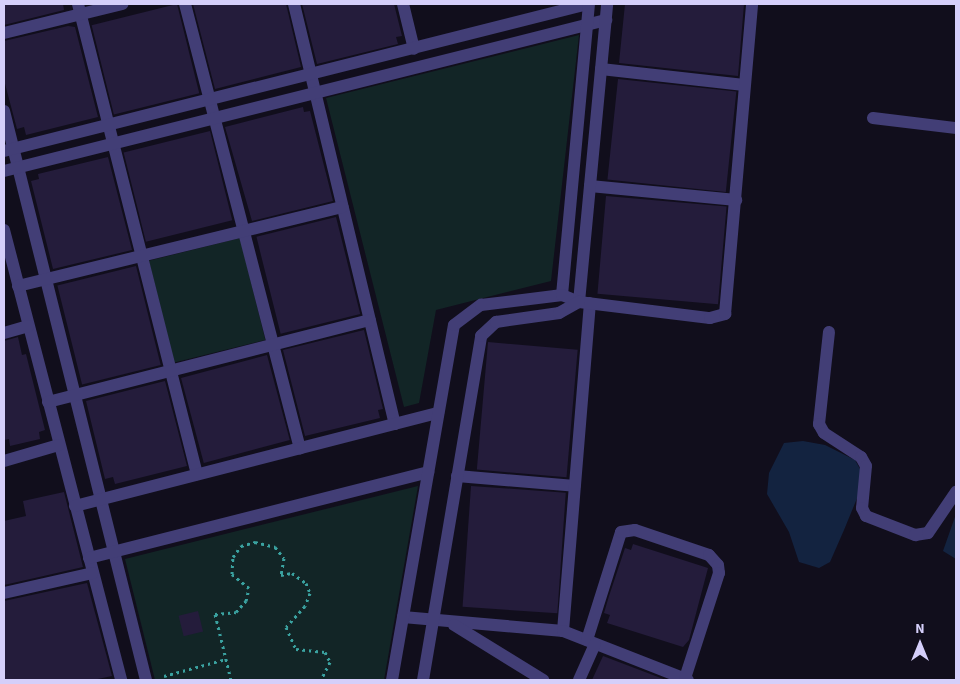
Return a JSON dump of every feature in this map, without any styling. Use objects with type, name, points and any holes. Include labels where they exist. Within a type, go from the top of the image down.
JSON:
[{"type":"street","points":[[4,33],[79,9],[122,4]]},
{"type":"street","points":[[185,4],[300,448]]},
{"type":"street","points":[[294,4],[395,424]]},
{"type":"street","points":[[403,4],[414,48]]},
{"type":"street","points":[[8,150],[589,4],[562,295]]},
{"type":"street","points":[[563,631],[575,486],[590,186],[607,4]]},
{"type":"street","points":[[392,680],[454,325],[481,305],[562,295],[585,303],[710,318],[725,314],[752,4]]},
{"type":"street","points":[[79,9],[196,474]]},
{"type":"street","points":[[4,171],[606,20]]},
{"type":"street","points":[[601,70],[744,85]]},
{"type":"street","points":[[4,111],[8,150],[18,168],[114,551],[151,679]]},
{"type":"street","points":[[873,118],[956,128]]},
{"type":"street","points":[[590,186],[736,200]]},
{"type":"street","points":[[18,286],[46,281],[343,206]]},
{"type":"street","points":[[4,230],[120,680]]},
{"type":"street","points":[[423,680],[481,336],[496,322],[559,314],[585,303]]},
{"type":"street","points":[[48,402],[370,320]]},
{"type":"street","points":[[4,334],[28,326]]},
{"type":"street","points":[[829,332],[819,424],[824,433],[861,457],[866,466],[862,508],[866,516],[915,534],[928,533],[956,492]]},
{"type":"street","points":[[75,506],[438,413]]},
{"type":"street","points":[[4,461],[59,445]]},
{"type":"street","points":[[89,558],[428,472]]},
{"type":"street","points":[[458,476],[575,486]]},
{"type":"street","points":[[403,617],[453,624],[563,631],[591,642],[687,679],[719,573],[718,565],[709,555],[635,530],[620,532],[591,642],[579,680]]},
{"type":"street","points":[[4,593],[93,573]]},
{"type":"street","points":[[453,624],[543,680]]},
{"type":"path","points":[[231,680],[215,614],[236,612],[246,601],[249,588],[232,574],[233,557],[241,546],[265,542],[284,558],[281,575],[292,572],[308,588],[305,606],[286,627],[296,649],[325,652],[330,662],[321,680]]},
{"type":"path","points":[[151,679],[226,659]]},
{"type":"green space","points":[[579,35],[551,281],[436,310],[419,403],[404,407],[326,98]]},
{"type":"green space","points":[[240,238],[265,340],[174,363],[149,261]]},
{"type":"green space","points":[[418,486],[384,680],[155,680],[125,559]]},
{"type":"water","points":[[803,441],[825,445],[855,460],[860,469],[860,491],[844,530],[830,562],[819,568],[799,562],[789,532],[767,494],[769,473],[784,443]]},
{"type":"water","points":[[956,514],[956,559],[943,551]]},
{"type":"building","points":[[4,4],[63,4],[64,10],[4,25]]},
{"type":"building","points":[[177,4],[199,93],[114,115],[92,25]]},
{"type":"building","points":[[193,4],[286,4],[301,67],[215,89]]},
{"type":"building","points":[[302,4],[394,4],[402,36],[396,37],[398,44],[317,64]]},
{"type":"building","points":[[625,4],[744,4],[738,76],[619,63]]},
{"type":"building","points":[[68,26],[75,27],[98,117],[26,135],[24,127],[17,129],[4,80],[4,41]]},
{"type":"building","points":[[618,79],[736,91],[726,192],[607,179]]},
{"type":"building","points":[[303,107],[304,112],[310,111],[333,201],[252,221],[225,127]]},
{"type":"building","points":[[210,131],[232,220],[146,242],[124,153]]},
{"type":"building","points":[[108,157],[132,250],[53,269],[31,181],[39,179],[38,174]]},
{"type":"building","points":[[606,196],[727,207],[718,304],[597,294]]},
{"type":"building","points":[[336,217],[360,314],[281,334],[256,237]]},
{"type":"building","points":[[136,266],[161,365],[82,385],[57,286]]},
{"type":"building","points":[[364,330],[383,409],[378,410],[380,418],[305,436],[283,350]]},
{"type":"building","points":[[18,337],[22,355],[26,354],[45,430],[39,432],[40,439],[10,446],[9,439],[4,440],[4,341]]},
{"type":"building","points":[[488,342],[578,350],[567,477],[477,470]]},
{"type":"building","points":[[267,355],[290,440],[204,463],[181,378]]},
{"type":"building","points":[[165,381],[187,466],[115,484],[113,477],[105,479],[86,401]]},
{"type":"building","points":[[471,486],[566,493],[557,613],[463,607]]},
{"type":"building","points":[[64,492],[83,567],[4,585],[4,521],[26,516],[23,501]]},
{"type":"building","points":[[633,544],[708,568],[689,640],[683,647],[607,623],[610,615],[604,613],[609,596],[625,548],[631,550]]},
{"type":"building","points":[[87,583],[112,676],[93,680],[4,680],[4,601]]},
{"type":"building","points":[[198,611],[203,631],[184,636],[179,616]]},
{"type":"building","points":[[603,656],[666,680],[592,680]]}]
